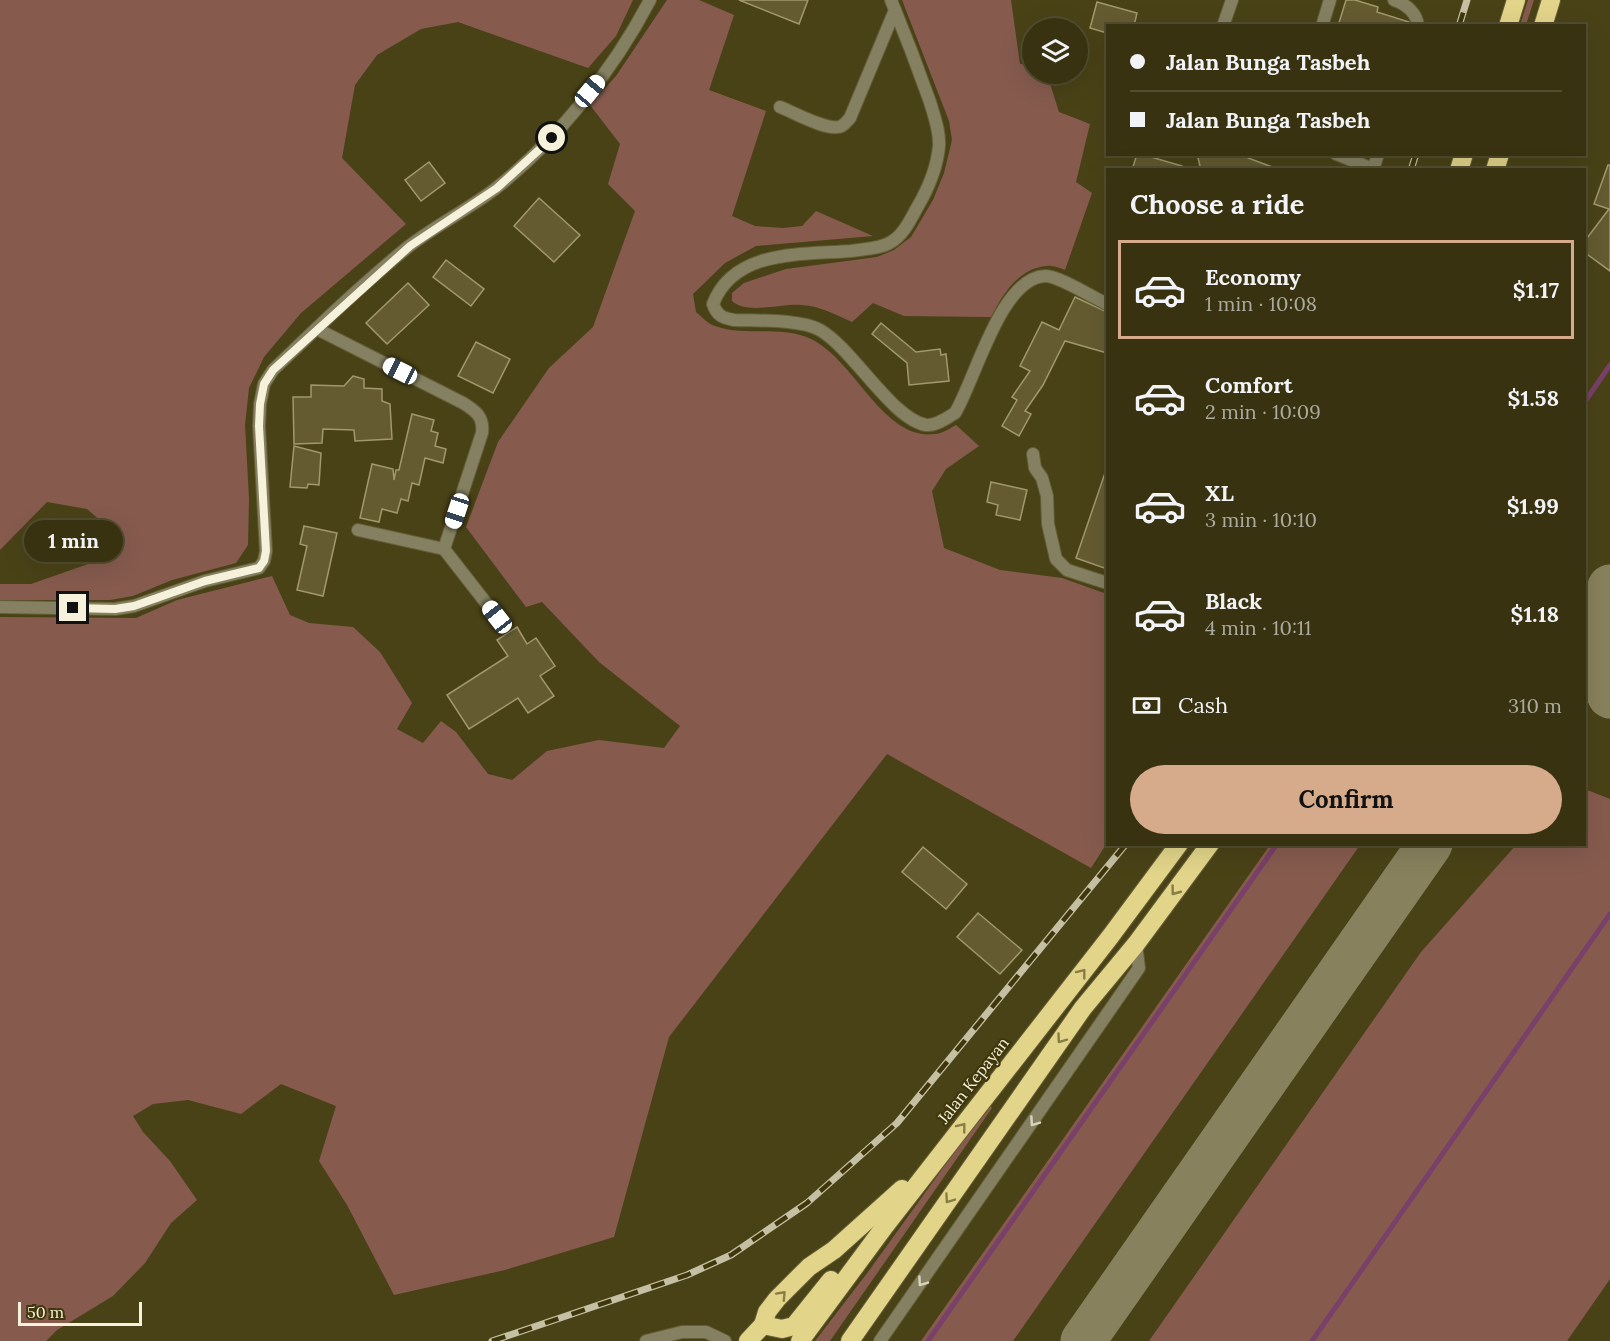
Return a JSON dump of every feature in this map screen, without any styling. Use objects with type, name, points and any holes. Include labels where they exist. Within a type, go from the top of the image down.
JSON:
[{"type":"highway","points":[[1509,24],[1516,0]]},
{"type":"highway","points":[[1544,24],[1551,0]]},
{"type":"highway","name":"Jalan Kepayan","points":[[800,1341],[885,1226],[1110,937],[1178,846]]},
{"type":"highway","points":[[850,1341],[1083,1008],[1136,944],[1209,846]]},
{"type":"highway","points":[[748,1341],[763,1325],[767,1312],[777,1299],[809,1267],[864,1224],[945,1149]]},
{"type":"highway","points":[[763,1325],[782,1329],[794,1326],[857,1249],[885,1226]]},
{"type":"street","points":[[0,607],[115,609],[134,606],[205,581],[259,568],[264,561],[266,551],[259,426],[260,404],[264,384],[273,370],[410,246],[497,188],[552,138],[603,76],[637,25],[650,0]]},
{"type":"street","points":[[1224,24],[1232,0]]},
{"type":"street","points":[[1323,24],[1330,0]]},
{"type":"street","points":[[1394,0],[1414,13],[1417,24]]},
{"type":"street","points":[[780,107],[827,126],[837,128],[845,125],[850,118],[893,5]]},
{"type":"street","points":[[893,5],[920,73],[937,126],[939,145],[935,171],[924,196],[904,230],[892,242],[876,248],[778,257],[754,262],[732,276],[719,290],[713,304],[716,313],[723,318],[734,320],[810,325],[822,331],[849,356],[903,414],[928,425],[940,422],[955,413],[1004,308],[1016,290],[1033,279],[1046,276],[1106,304]]},
{"type":"street","points":[[1341,156],[1371,168]]},
{"type":"street","points":[[317,329],[463,403],[479,416],[483,424],[482,434],[444,549]]},
{"type":"street","points":[[1033,454],[1035,468],[1042,478],[1047,496],[1048,524],[1056,559],[1067,570],[1106,584]]},
{"type":"street","points":[[358,530],[444,549],[497,617]]},
{"type":"street","points":[[880,1341],[1140,968],[1136,944]]},
{"type":"street","points":[[646,1341],[677,1333],[706,1332],[725,1341]]},
{"type":"shaded area","points":[[0,0],[633,0],[616,36],[588,68],[458,22],[421,29],[377,55],[355,85],[342,158],[406,224],[301,313],[264,357],[249,388],[245,425],[249,499],[248,545],[236,563],[172,580],[133,596],[110,600],[0,600],[0,584],[31,584],[111,556],[110,529],[87,509],[47,502],[0,550]]},
{"type":"shaded area","points":[[667,0],[699,0],[734,15],[709,90],[766,111],[732,216],[755,226],[783,228],[802,226],[816,211],[873,236],[756,246],[725,263],[693,294],[696,312],[710,324],[727,329],[788,333],[811,339],[827,349],[885,413],[900,425],[917,433],[935,434],[956,425],[979,446],[946,469],[932,491],[944,548],[1000,570],[1062,578],[1106,594],[1106,845],[1091,868],[887,754],[669,1037],[614,1237],[505,1270],[394,1295],[347,1205],[319,1161],[336,1106],[281,1084],[241,1114],[188,1100],[153,1104],[133,1116],[143,1132],[170,1161],[197,1200],[171,1223],[145,1263],[113,1296],[57,1330],[46,1341],[0,1341],[0,617],[136,618],[177,600],[272,576],[290,615],[309,623],[353,627],[380,652],[412,703],[397,729],[423,743],[441,721],[456,732],[488,774],[512,780],[547,751],[599,740],[664,748],[680,726],[599,662],[542,602],[526,607],[466,527],[498,442],[549,368],[593,327],[635,211],[608,184],[620,144],[590,105],[616,76]]},
{"type":"shaded area","points":[[902,0],[1011,0],[1020,64],[1022,64],[1022,84],[1050,84],[1059,112],[1090,124],[1076,182],[1092,193],[1065,270],[1048,266],[1036,268],[1019,277],[1006,292],[991,317],[904,316],[873,303],[852,322],[815,307],[794,305],[755,308],[738,305],[732,301],[732,293],[744,283],[786,269],[877,257],[894,250],[911,237],[933,200],[944,173],[952,140],[949,121]]},
{"type":"shaded area","points":[[1528,0],[1534,0],[1526,24],[1520,24]]},
{"type":"shaded area","points":[[1586,790],[1610,799],[1610,1279],[1567,1341],[1149,1341],[1421,952],[1515,846],[1586,846]]},
{"type":"shaded area","points":[[1269,846],[1359,846],[1013,1341],[921,1341]]},
{"type":"shaded area","points":[[989,1104],[992,1108],[830,1341],[815,1341],[868,1272]]},
{"type":"building","points":[[739,0],[808,0],[799,24]]},
{"type":"building","points":[[1346,0],[1355,0],[1378,7],[1377,12],[1409,22],[1408,24],[1339,24]]},
{"type":"building","points":[[1097,2],[1137,13],[1134,24],[1106,24],[1106,33],[1090,28]]},
{"type":"building","points":[[1136,156],[1151,156],[1182,166],[1182,168],[1133,168]]},
{"type":"building","points":[[1198,156],[1248,156],[1275,168],[1200,168]]},
{"type":"building","points":[[429,162],[445,183],[421,201],[405,180]]},
{"type":"building","points":[[1608,165],[1610,165],[1610,271],[1586,253],[1586,239],[1609,209],[1594,204]]},
{"type":"building","points":[[539,198],[580,235],[554,262],[514,226]]},
{"type":"building","points":[[446,260],[484,289],[471,306],[433,277]]},
{"type":"building","points":[[408,283],[429,305],[387,344],[366,323]]},
{"type":"building","points":[[1075,297],[1106,312],[1106,353],[1065,341],[1043,385],[1025,411],[1031,414],[1019,436],[1002,426],[1017,400],[1012,397],[1030,371],[1020,366],[1042,322],[1059,330]]},
{"type":"building","points":[[881,323],[916,352],[940,349],[941,355],[946,354],[949,381],[909,385],[907,363],[872,334]]},
{"type":"building","points":[[476,342],[510,359],[493,393],[458,376]]},
{"type":"building","points":[[353,376],[364,379],[364,388],[382,389],[382,401],[390,404],[392,439],[355,441],[354,430],[323,429],[322,443],[294,444],[293,397],[311,397],[311,385],[344,386]]},
{"type":"building","points":[[412,414],[434,420],[431,431],[438,433],[435,446],[446,449],[443,463],[425,458],[419,485],[412,483],[408,501],[401,499],[397,513],[382,509],[379,522],[360,518],[372,464],[393,469],[394,480],[396,470],[399,470]]},
{"type":"building","points":[[294,446],[321,453],[319,485],[308,484],[307,488],[290,487]]},
{"type":"building","points":[[1105,473],[1106,473],[1106,569],[1076,558]]},
{"type":"building","points":[[991,482],[1027,490],[1020,520],[996,515],[998,505],[987,502]]},
{"type":"building","points":[[50,526],[91,533],[86,561],[45,553]]},
{"type":"building","points":[[304,526],[337,533],[323,596],[297,590],[307,546],[300,544]]},
{"type":"building","points":[[517,627],[527,644],[536,638],[555,666],[540,676],[554,696],[528,713],[518,698],[469,729],[447,695],[508,656],[497,640]]},
{"type":"building","points":[[923,847],[967,884],[946,909],[902,872]]},
{"type":"building","points":[[978,913],[1022,950],[1000,974],[957,937]]},
{"type":"waterway","points":[[1586,400],[1610,365]]},
{"type":"waterway","points":[[928,1341],[1276,846]]},
{"type":"waterway","points":[[1312,1341],[1610,914]]},
{"type":"taxiway","points":[[1610,587],[1601,615],[1597,642],[1600,669],[1610,696]]},
{"type":"taxiway","points":[[1083,1341],[1429,846]]},
{"type":"railway","points":[[1460,24],[1467,0]]},
{"type":"railway","points":[[1412,168],[1415,156]]},
{"type":"railway","points":[[492,1341],[687,1275],[731,1255],[807,1203],[897,1123],[1124,846]]},
{"type":"route","points":[[73,608],[115,609],[134,606],[205,581],[259,568],[264,561],[266,551],[259,426],[260,404],[264,384],[273,370],[410,246],[497,188],[552,138]]}]
